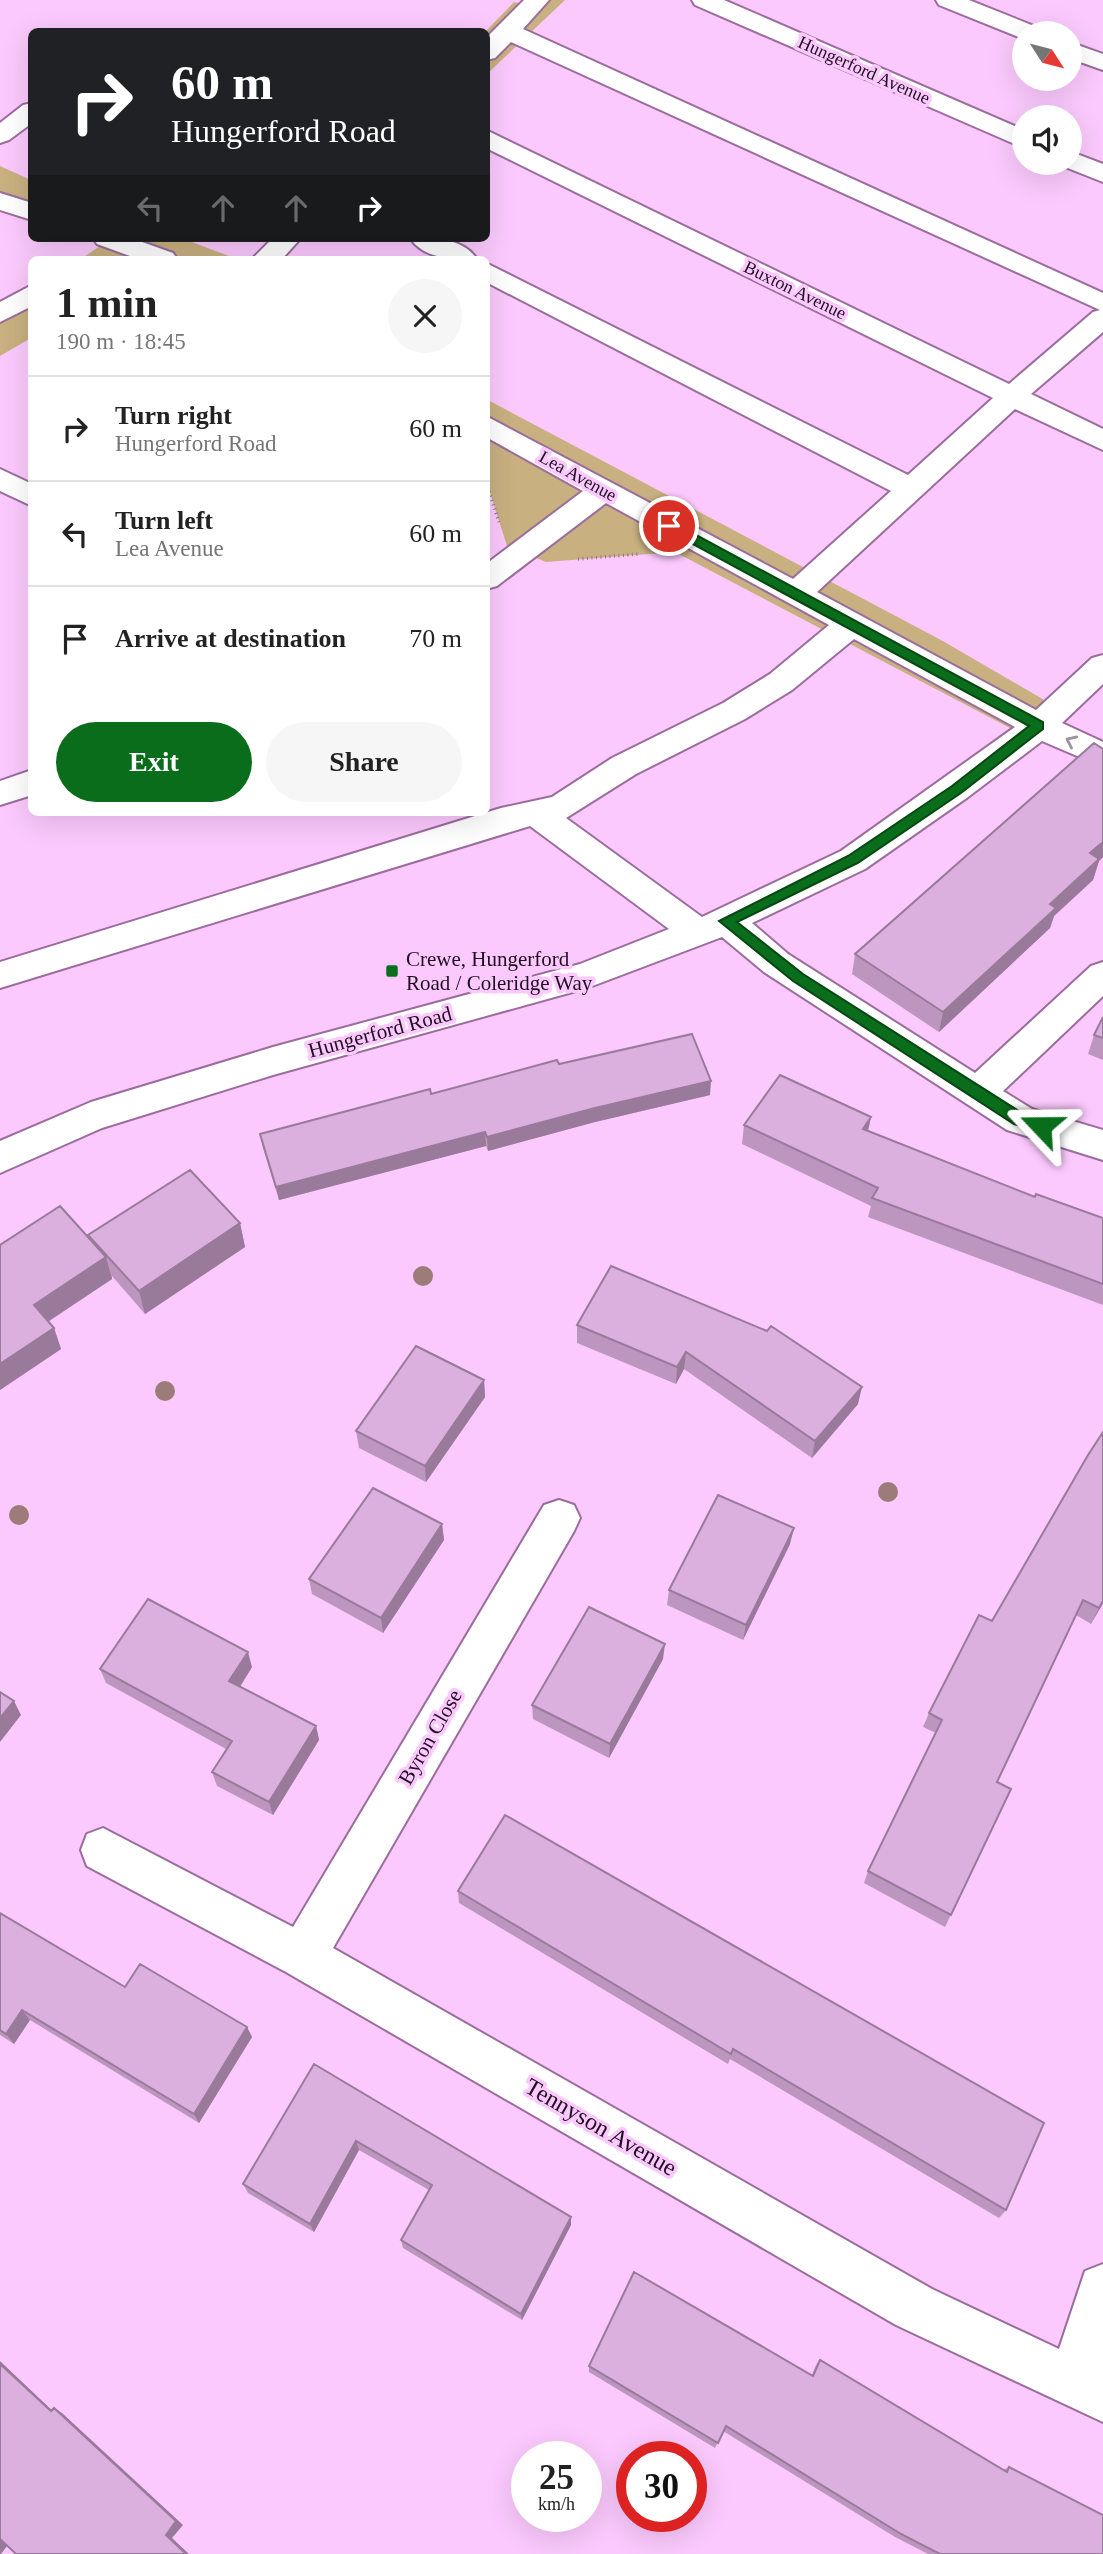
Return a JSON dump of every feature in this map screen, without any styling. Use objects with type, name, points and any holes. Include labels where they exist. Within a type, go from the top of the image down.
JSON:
[{"type":"street","name":"Hungerford Avenue","points":[[704,0],[1012,135]]},
{"type":"street","points":[[948,0],[1012,26]]},
{"type":"street","points":[[490,50],[510,32],[525,2]]},
{"type":"street","points":[[510,32],[1103,303]]},
{"type":"street","points":[[1082,54],[1103,63]]},
{"type":"street","points":[[0,135],[28,113]]},
{"type":"street","name":"Buxton Avenue","points":[[490,140],[1103,442]]},
{"type":"street","points":[[1082,165],[1103,174]]},
{"type":"street","points":[[0,201],[28,211]]},
{"type":"street","points":[[269,256],[284,242]]},
{"type":"street","points":[[431,242],[457,256]]},
{"type":"street","points":[[102,243],[152,256]]},
{"type":"street","points":[[490,273],[911,489]]},
{"type":"street","points":[[0,314],[28,296]]},
{"type":"street","points":[[796,594],[1103,318]]},
{"type":"street","name":"Lea Avenue","points":[[490,427],[1039,726],[1103,755]]},
{"type":"street","points":[[0,478],[28,495]]},
{"type":"street","points":[[490,576],[544,538],[603,490]]},
{"type":"street","points":[[0,975],[501,820],[561,807],[624,766],[734,712],[781,682],[851,624]]},
{"type":"street","name":"Hungerford Road","points":[[0,1158],[91,1117],[273,1061],[587,975],[712,927],[853,860],[956,789],[1039,726],[1103,666]]},
{"type":"street","points":[[0,793],[28,783]]},
{"type":"street","points":[[536,813],[1020,1120],[1103,1144]]},
{"type":"street","points":[[977,1093],[1103,975]]},
{"type":"street","name":"Byron Close","points":[[302,1956],[559,1518]]},
{"type":"street","name":"Tennyson Avenue","points":[[103,1850],[302,1956],[914,2306],[1088,2389]]},
{"type":"street","points":[[1088,2389],[1103,2289]]},
{"type":"shaded area","points":[[537,0],[565,0],[490,71],[489,28],[514,2],[530,7]]},
{"type":"shaded area","points":[[0,166],[28,179],[28,211],[0,201]]},
{"type":"shaded area","points":[[106,242],[192,242],[229,256],[85,256]]},
{"type":"shaded area","points":[[28,295],[28,340],[0,356],[0,314]]},
{"type":"shaded area","points":[[490,401],[941,640],[1058,708],[1025,736],[675,552],[546,562],[507,546],[490,492]]},
{"type":"building","points":[[1094,743],[1103,749],[1103,842],[1090,853],[1099,859],[1050,904],[1056,908],[943,1012],[855,954]]},
{"type":"building","points":[[1103,1017],[1103,1038],[1094,1035]]},
{"type":"building","points":[[692,1034],[711,1081],[487,1137],[485,1132],[276,1187],[260,1134],[430,1089],[431,1094],[557,1060],[559,1064]]},
{"type":"building","points":[[780,1075],[871,1117],[863,1129],[1035,1197],[1036,1194],[1103,1218],[1103,1284],[872,1198],[878,1188],[744,1125]]},
{"type":"building","points":[[190,1170],[240,1223],[139,1291],[88,1235]]},
{"type":"building","points":[[60,1206],[106,1257],[34,1305],[54,1328],[0,1364],[0,1245]]},
{"type":"building","points":[[611,1266],[767,1331],[771,1326],[862,1387],[815,1441],[686,1352],[677,1367],[577,1325]]},
{"type":"building","points":[[416,1346],[484,1380],[425,1466],[356,1431]]},
{"type":"building","points":[[1103,1432],[1103,1601],[1099,1608],[1083,1600],[997,1782],[1011,1789],[951,1915],[868,1871],[942,1720],[929,1713],[979,1615],[992,1621]]},
{"type":"building","points":[[373,1488],[442,1524],[381,1618],[309,1579]]},
{"type":"building","points":[[718,1495],[794,1528],[746,1625],[669,1590]]},
{"type":"building","points":[[148,1599],[248,1652],[229,1681],[316,1726],[269,1802],[212,1772],[232,1741],[100,1669]]},
{"type":"building","points":[[589,1607],[665,1644],[610,1744],[532,1705]]},
{"type":"building","points":[[0,1692],[14,1701],[0,1718]]},
{"type":"building","points":[[505,1815],[1044,2123],[1006,2210],[733,2049],[731,2054],[458,1891]]},
{"type":"building","points":[[0,1913],[125,1987],[140,1964],[247,2027],[194,2114],[22,2010],[6,2034],[0,2030]]},
{"type":"building","points":[[314,2064],[571,2217],[521,2314],[401,2240],[432,2185],[356,2141],[310,2224],[243,2184]]},
{"type":"building","points":[[634,2272],[813,2376],[820,2360],[1007,2472],[1009,2467],[1103,2515],[1103,2554],[940,2554],[901,2534],[726,2426],[718,2443],[589,2366]]},
{"type":"building","points":[[0,2364],[51,2411],[54,2408],[176,2521],[166,2535],[186,2554],[16,2554],[0,2539]]},
{"type":"place","name":"Crewe, Hungerford Road / Coleridge Way","points":[[392,971]]},
{"type":"route","points":[[669,526],[1039,726],[956,789],[853,860],[726,921],[798,978],[1020,1120],[1041,1126]]}]
